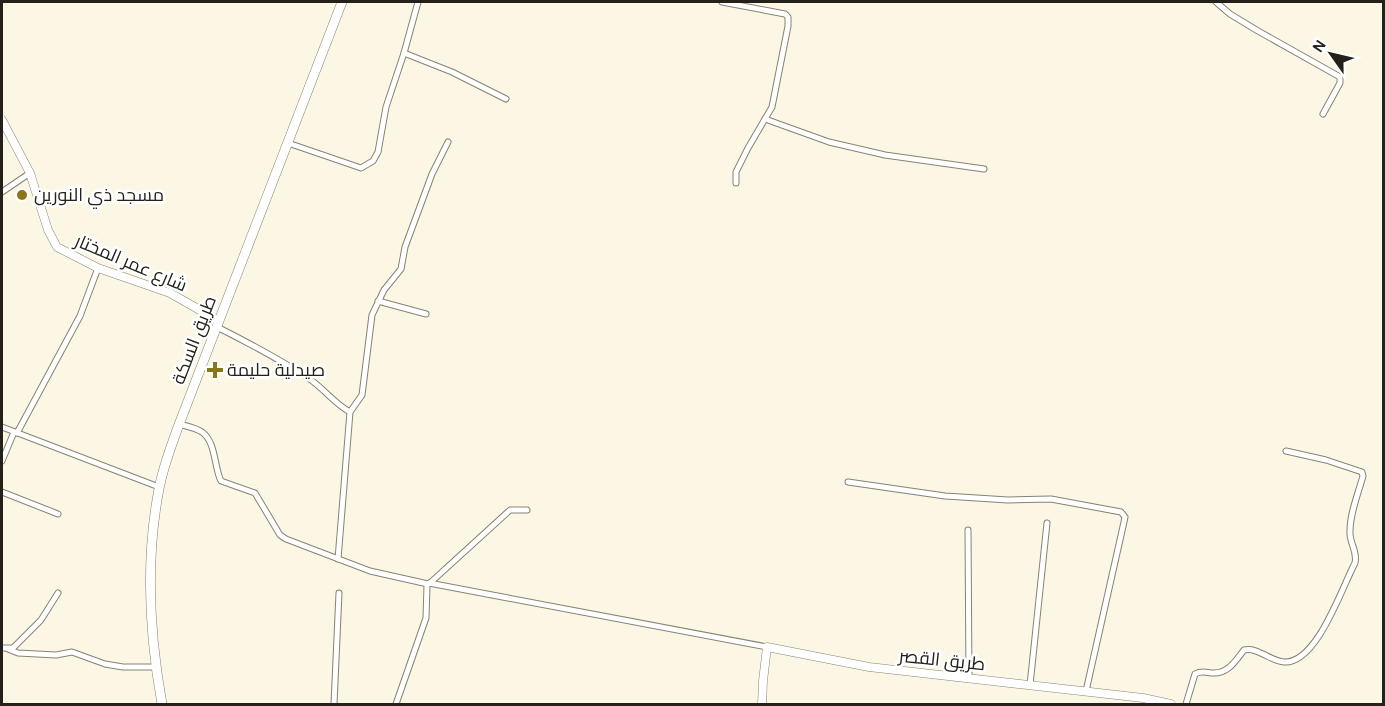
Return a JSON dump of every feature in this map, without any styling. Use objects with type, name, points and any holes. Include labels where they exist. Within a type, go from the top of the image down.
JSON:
[{"type":"main road","name":"طريق السكة","points":[[162,705],[149,613],[149,579],[159,488],[179,424],[342,2]]},
{"type":"street","points":[[288,143],[353,166],[361,168],[369,164],[378,152],[386,107],[418,2]]},
{"type":"street","points":[[722,2],[785,14],[788,17],[772,108],[736,172],[735,183]]},
{"type":"street","points":[[1216,2],[1230,14],[1258,31],[1340,77],[1340,83],[1323,114]]},
{"type":"street","points":[[404,53],[452,72],[506,99]]},
{"type":"street","points":[[765,119],[829,142],[885,155],[984,169]]},
{"type":"street","name":"شارع عمر المختار","points":[[2,120],[30,173],[48,230],[57,246],[98,268],[154,286],[218,324]]},
{"type":"street","points":[[338,559],[350,412],[362,396],[371,322],[384,290],[401,269],[405,247],[432,174],[448,142]]},
{"type":"street","points":[[2,192],[30,173]]},
{"type":"street","points":[[2,461],[80,316],[98,268]]},
{"type":"street","points":[[378,301],[426,314]]},
{"type":"street","points":[[218,324],[309,378],[326,391],[338,405],[350,412]]},
{"type":"street","points":[[179,424],[199,430],[205,435],[213,452],[221,481],[255,493],[282,538],[370,571],[767,647],[762,705]]},
{"type":"street","points":[[2,427],[159,488]]},
{"type":"street","points":[[1186,705],[1195,674],[1200,671],[1220,673],[1228,669],[1244,650],[1252,650],[1283,662],[1302,656],[1315,642],[1328,620],[1355,563],[1357,556],[1349,535],[1350,521],[1363,476],[1362,472],[1326,460],[1286,452]]},
{"type":"street","points":[[848,482],[945,496],[1008,500],[1051,499],[1121,512],[1125,517],[1086,691]]},
{"type":"street","points":[[2,492],[58,514]]},
{"type":"street","points":[[396,705],[426,618],[429,584],[510,510],[527,510]]},
{"type":"street","points":[[1030,685],[1047,523]]},
{"type":"street","points":[[968,530],[969,678]]},
{"type":"street","points":[[4,648],[13,648],[40,620],[58,593]]},
{"type":"street","points":[[334,705],[339,593]]},
{"type":"street","name":"طريق القصر","points":[[767,647],[869,667],[1143,698],[1171,705]]},
{"type":"street","points":[[4,648],[18,653],[56,655],[72,652],[105,664],[123,667],[155,667]]},
{"type":"place","name":"مسجد ذي النورين","points":[[22,195]]},
{"type":"place","name":"صيدلية حليمة","points":[[215,370]]}]
